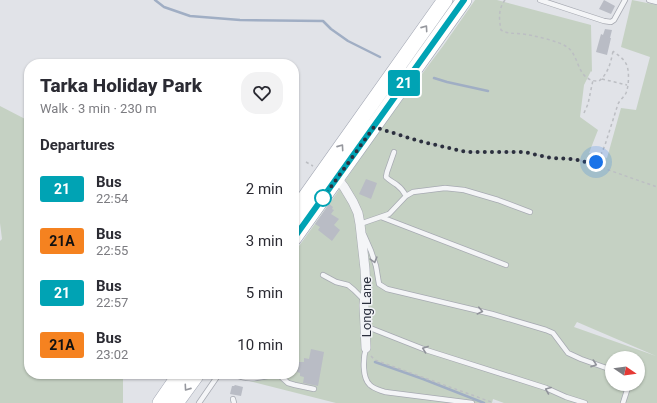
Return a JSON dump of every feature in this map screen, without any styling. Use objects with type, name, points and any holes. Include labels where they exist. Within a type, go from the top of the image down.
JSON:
[{"type":"main road","points":[[299,206],[445,0]]},
{"type":"main road","points":[[299,231],[464,0]]},
{"type":"main road","points":[[160,403],[177,379]]},
{"type":"main road","points":[[176,403],[193,379]]},
{"type":"street","name":"Long Lane","points":[[325,169],[337,178],[353,202],[358,213],[365,269],[366,288],[364,299],[366,348]]},
{"type":"lane","points":[[540,0],[611,22],[614,20],[625,0]]},
{"type":"lane","points":[[649,0],[657,2]]},
{"type":"lane","points":[[394,152],[386,177],[390,182],[396,184],[402,189],[406,196]]},
{"type":"lane","points":[[530,212],[498,200],[464,190],[445,188],[413,192],[406,196],[389,214],[360,224],[372,252],[379,284],[387,289],[492,314],[546,330],[553,333],[568,353],[605,368]]},
{"type":"lane","points":[[381,217],[506,265]]},
{"type":"lane","points":[[323,276],[336,282],[348,285],[364,299]]},
{"type":"lane","points":[[365,326],[426,350],[546,388],[566,397],[585,403]]},
{"type":"lane","points":[[366,348],[364,354],[365,377],[368,384],[372,387],[385,392],[472,403]]},
{"type":"lane","points":[[198,403],[215,379]]},
{"type":"lane","points":[[284,379],[288,383],[314,388]]},
{"type":"lane","points":[[623,403],[627,391]]},
{"type":"path","points":[[505,0],[502,4],[499,16],[501,30],[506,33],[536,36],[566,46],[572,52],[584,74],[590,80],[599,81],[606,75],[611,63],[613,51],[626,63],[628,68],[628,77],[626,92],[618,104],[600,157],[594,165]]},
{"type":"path","points":[[601,79],[627,85]]},
{"type":"path","points":[[584,113],[588,104],[593,80]]},
{"type":"path","points":[[374,127],[419,141],[466,152],[524,152],[551,158],[582,161],[657,187]]},
{"type":"path","name":"Long Lane","points":[[366,348],[375,360],[494,403]]},
{"type":"green space","points":[[475,0],[497,0],[591,25],[592,72],[591,71],[584,85],[580,117],[598,130],[589,153],[607,158],[621,108],[636,110],[650,57],[621,47],[632,0],[657,5],[657,403],[504,403],[493,399],[492,403],[336,403],[242,379],[299,379],[299,246],[379,131],[443,46]]},
{"type":"green space","points":[[0,106],[24,118],[24,379],[123,379],[123,403],[0,403],[0,241],[2,239],[0,223]]},
{"type":"building","points":[[604,0],[615,6],[611,14],[599,9]]},
{"type":"building","points":[[605,29],[612,30],[607,55],[596,52],[601,34],[603,35]]},
{"type":"building","points":[[366,179],[377,183],[371,199],[359,194]]},
{"type":"building","points":[[329,204],[334,210],[331,214],[339,219],[334,225],[340,230],[332,241],[318,230],[320,227],[315,224]]},
{"type":"building","points":[[311,349],[324,352],[318,386],[303,383],[304,377],[300,376],[299,362],[304,362],[304,358],[309,359]]},
{"type":"building","points":[[235,385],[243,387],[241,396],[230,394],[232,386]]},
{"type":"waterway","points":[[155,0],[164,7],[190,16],[240,20],[323,21],[331,29],[348,41],[380,57]]},
{"type":"waterway","points":[[434,78],[488,91]]},
{"type":"waterway","points":[[375,362],[484,403]]},
{"type":"bus line","name":"21","points":[[299,231],[464,0]]},
{"type":"route","points":[[323,198],[374,127],[419,141],[466,152],[524,152],[551,158],[572,159],[594,165],[596,162]]}]
